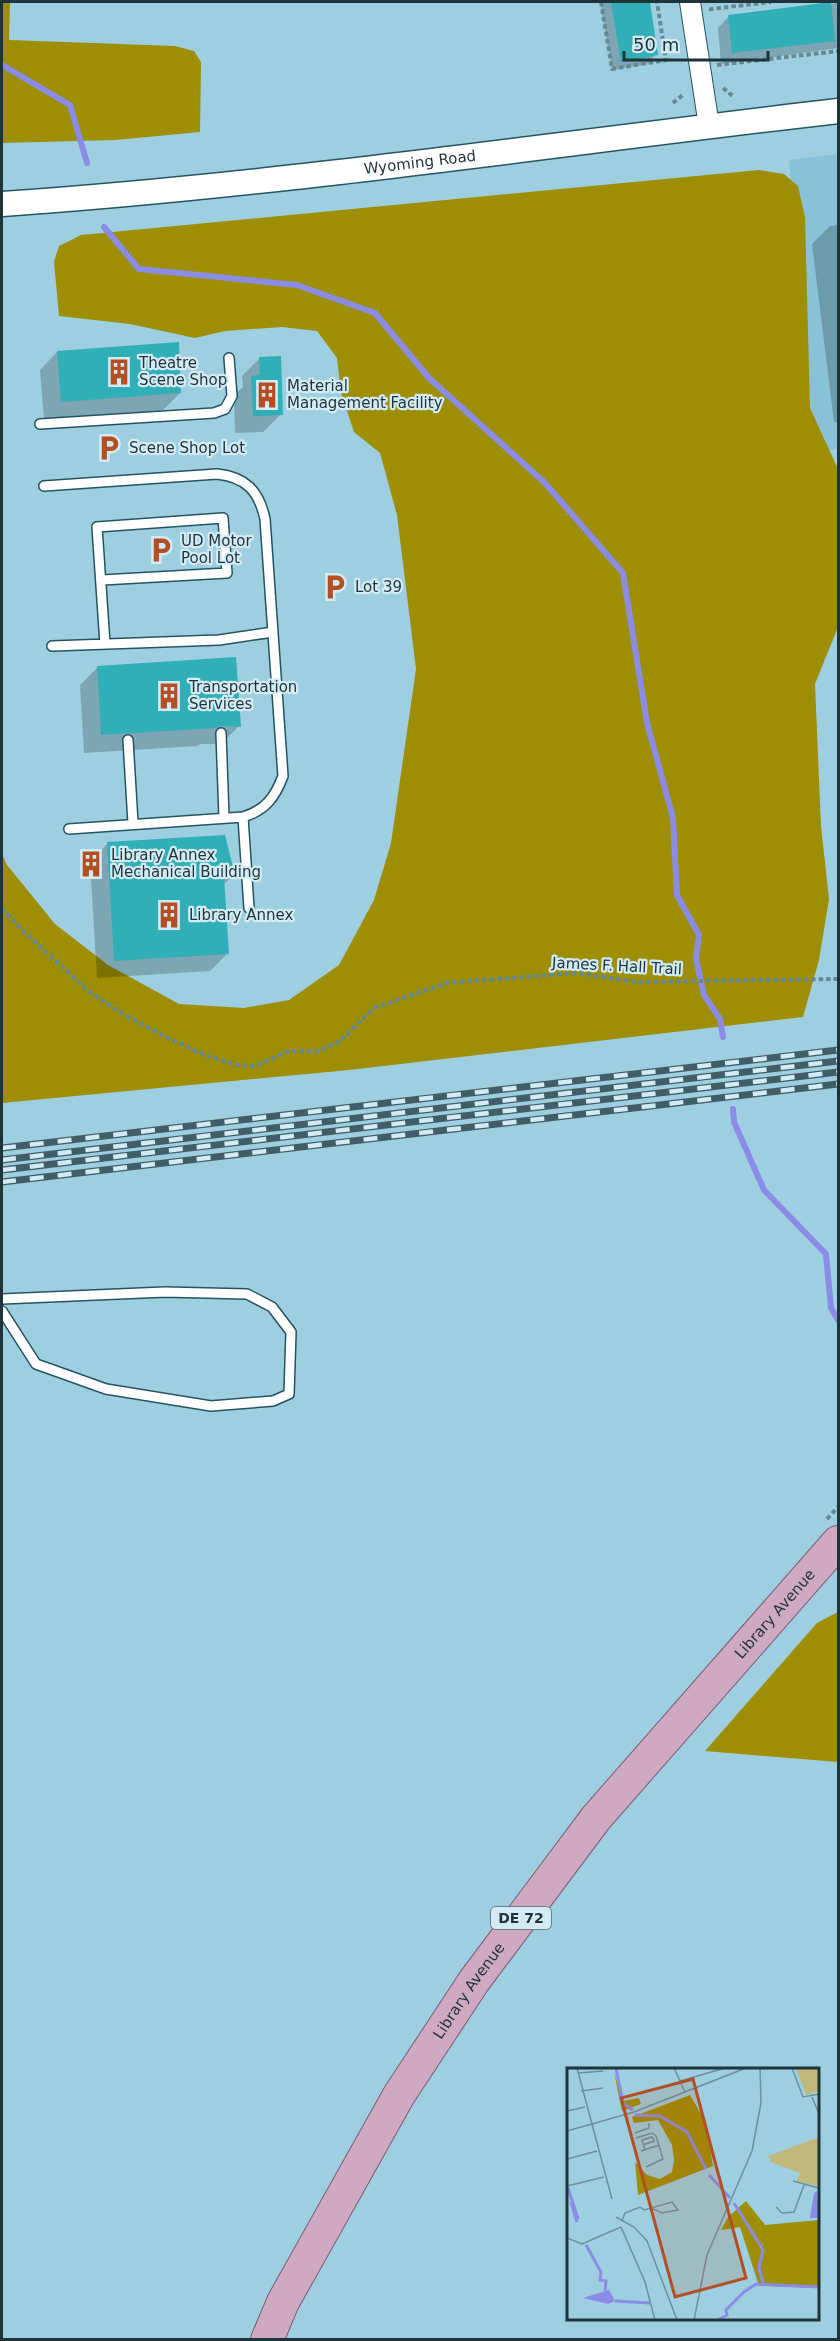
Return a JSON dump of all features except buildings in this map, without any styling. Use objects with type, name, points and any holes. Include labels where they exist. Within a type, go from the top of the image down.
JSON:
[{"type":"main road","name":"Library Avenue","points":[[267,2340],[283,2302],[399,2095],[474,1981],[596,1818],[838,1542]]},
{"type":"street","points":[[690,2],[710,126]]},
{"type":"street","name":"Wyoming Road","points":[[2,204],[248,182],[838,111]]},
{"type":"lane","points":[[40,424],[214,413],[225,409],[232,396],[230,358]]},
{"type":"lane","points":[[44,486],[218,474],[233,476],[249,485],[263,508],[265,519],[283,776],[277,793],[267,805],[254,814],[243,817],[69,829]]},
{"type":"lane","points":[[102,580],[227,573],[223,518],[97,527],[105,644]]},
{"type":"lane","points":[[52,646],[219,640],[273,632]]},
{"type":"lane","points":[[221,733],[224,817]]},
{"type":"lane","points":[[128,740],[133,823]]},
{"type":"lane","points":[[243,817],[249,908]]},
{"type":"lane","points":[[2,1299],[165,1292],[247,1294],[272,1307],[291,1332],[289,1394],[273,1401],[211,1406],[106,1389],[36,1364],[2,1311]]},
{"type":"path","points":[[601,2],[612,69],[666,60],[657,2]]},
{"type":"path","points":[[712,21],[711,9],[771,2]]},
{"type":"path","points":[[715,56],[716,65],[838,51]]},
{"type":"path","name":"James F. Hall Trail","points":[[2,908],[92,994],[164,1036],[207,1056],[237,1065],[256,1066],[289,1051],[320,1051],[340,1041],[374,1008],[447,983],[576,973],[636,982],[838,979]]},
{"type":"shaded area","points":[[2,2],[10,2],[9,40],[175,46],[194,51],[201,62],[200,132],[115,140],[2,143]]},
{"type":"shaded area","points":[[838,154],[838,449],[814,451],[789,160]]},
{"type":"shaded area","points":[[759,170],[784,174],[798,186],[805,217],[810,408],[838,469],[838,627],[815,684],[821,826],[829,899],[819,960],[803,1017],[349,1070],[2,1103],[2,854],[7,865],[55,924],[108,965],[179,1004],[244,1008],[289,1000],[339,965],[374,900],[391,843],[416,669],[397,515],[380,453],[354,432],[341,393],[337,358],[317,331],[282,327],[225,331],[195,338],[130,324],[59,316],[54,262],[59,246],[81,235]]},
{"type":"shaded area","points":[[838,1612],[838,1762],[705,1751],[817,1623]]},
{"type":"waterway","points":[[2,65],[70,105],[87,163]]},
{"type":"waterway","points":[[104,227],[139,269],[297,285],[375,313],[429,378],[544,482],[623,573],[647,723],[673,818],[677,895],[699,935],[696,959],[704,995],[720,1019],[723,1037]]},
{"type":"waterway","points":[[733,1109],[734,1122],[764,1190],[826,1254],[831,1308],[838,1320]]},
{"type":"railway","points":[[2,1148],[838,1050]]},
{"type":"railway","points":[[2,1160],[838,1061]]},
{"type":"railway","points":[[2,1170],[838,1072]]},
{"type":"railway","points":[[2,1182],[838,1084]]},
{"type":"place","name":"Theatre Scene Shop","points":[[119,372]]},
{"type":"place","name":"Material Management Facility","points":[[267,395]]},
{"type":"place","name":"Scene Shop Lot","points":[[109,448]]},
{"type":"place","name":"UD Motor Pool Lot","points":[[161,550]]},
{"type":"place","name":"Lot 39","points":[[335,587]]},
{"type":"place","name":"Transportation Services","points":[[169,696]]},
{"type":"place","name":"Library Annex Mechanical Building","points":[[91,864]]},
{"type":"place","name":"Library Annex","points":[[169,915]]}]
